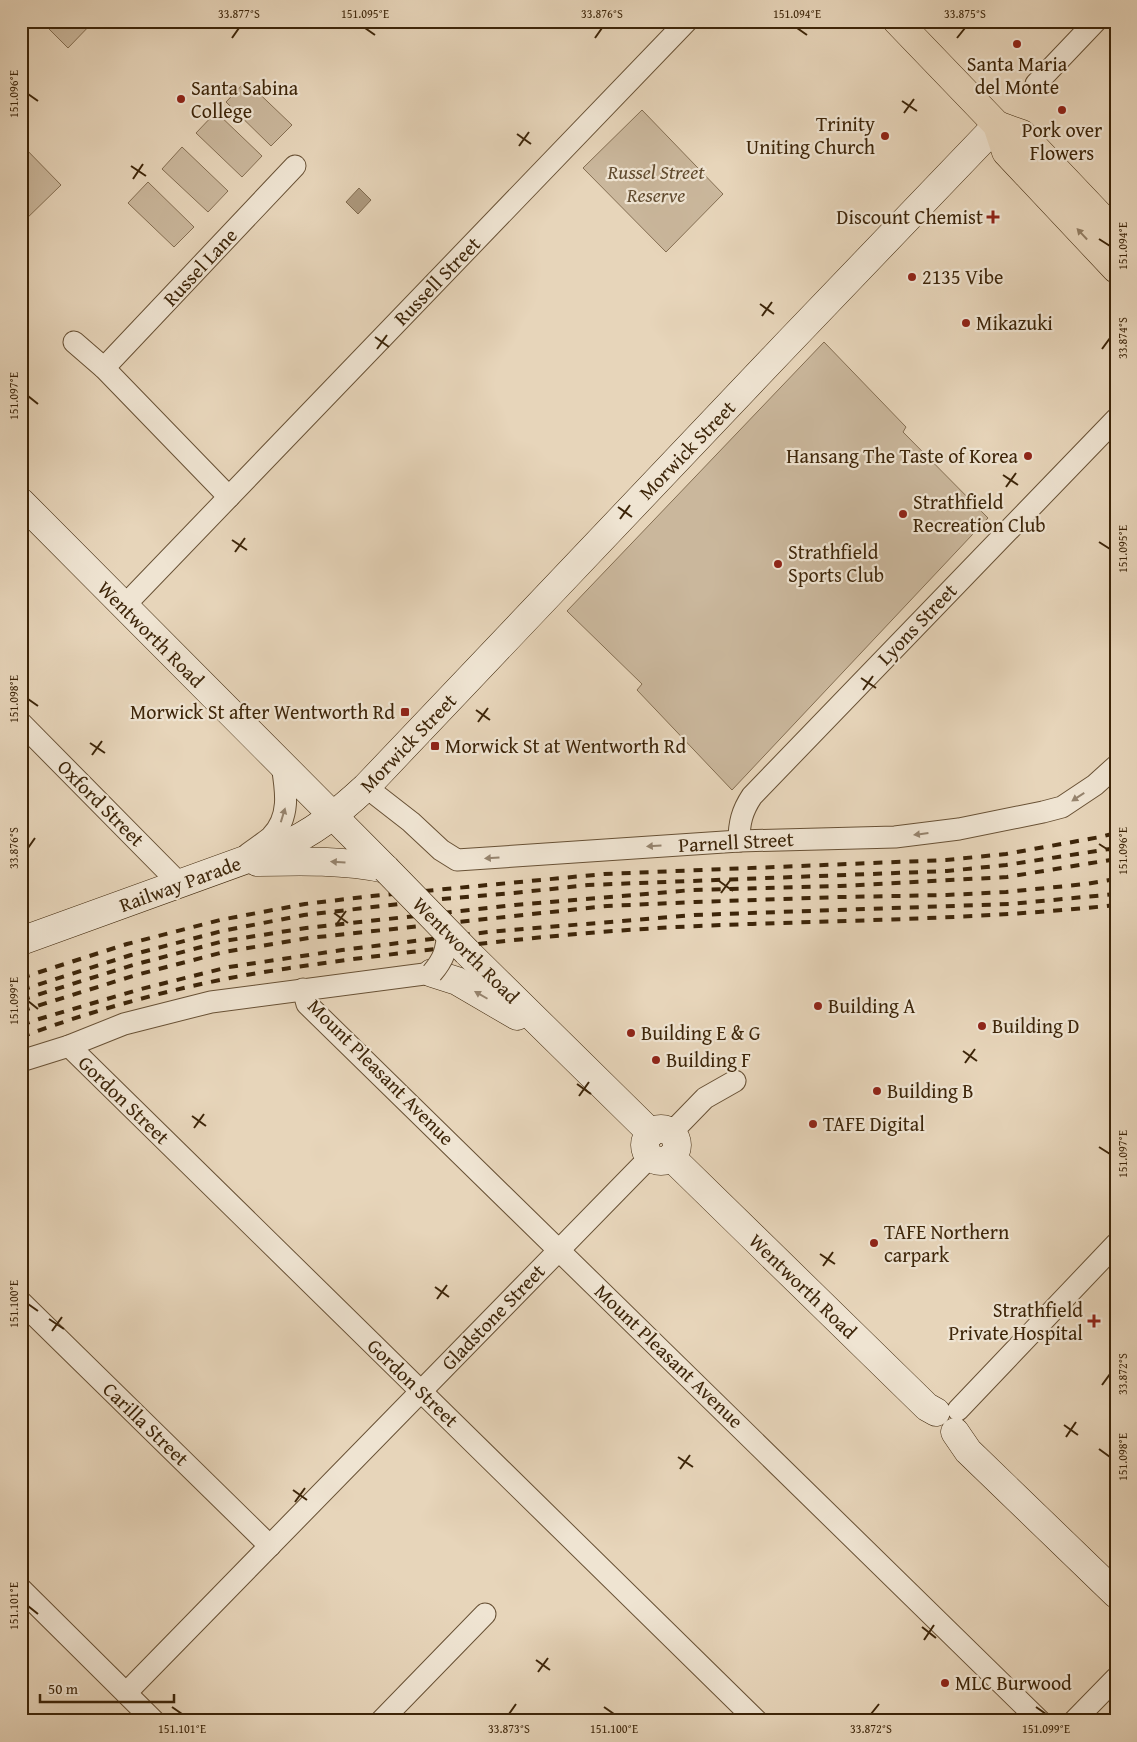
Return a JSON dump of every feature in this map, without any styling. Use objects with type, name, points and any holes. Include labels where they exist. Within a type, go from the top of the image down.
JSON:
[{"type":"main road","points":[[897,21],[997,125],[1006,152],[1116,269]]},
{"type":"main road","points":[[997,125],[1022,134],[1116,233]]},
{"type":"street","name":"Russell Street","points":[[124,606],[687,21]]},
{"type":"street","points":[[1036,84],[1096,21]]},
{"type":"street","name":"Morwick Street","points":[[334,816],[366,787],[997,125]]},
{"type":"street","name":"Russel Lane","points":[[104,368],[295,166]]},
{"type":"street","points":[[74,342],[104,368],[229,497]]},
{"type":"street","name":"Lyons Street","points":[[739,840],[741,815],[752,796],[1116,419]]},
{"type":"street","name":"Wentworth Road","points":[[21,502],[458,942],[927,1408],[950,1418],[968,1451],[1116,1594]]},
{"type":"street","name":"Oxford Street","points":[[21,723],[180,884]]},
{"type":"street","points":[[238,862],[271,836],[279,827],[285,811],[286,788],[282,764]]},
{"type":"street","name":"Parnell Street","points":[[366,787],[410,822],[441,850],[457,860],[739,840],[895,837],[959,829],[1062,807],[1095,785],[1116,766]]},
{"type":"street","name":"Railway Parade","points":[[21,942],[296,840],[334,816]]},
{"type":"street","points":[[238,862],[335,862],[386,869]]},
{"type":"street","points":[[432,973],[442,962],[446,951],[458,942]]},
{"type":"street","points":[[21,1061],[69,1046],[124,1024],[212,1002],[432,973],[457,981],[553,1037]]},
{"type":"street","name":"Mount Pleasant Avenue","points":[[303,989],[307,1004],[560,1249],[1040,1721]]},
{"type":"street","name":"Gordon Street","points":[[69,1046],[757,1721]]},
{"type":"street","name":"Gladstone Street","points":[[126,1693],[422,1391],[705,1098],[735,1080]]},
{"type":"street","points":[[950,1418],[1116,1244]]},
{"type":"street","name":"Carilla Street","points":[[21,1302],[270,1546]]},
{"type":"street","points":[[24,1596],[154,1721]]},
{"type":"street","points":[[381,1721],[484,1614]]},
{"type":"street","points":[[1074,1721],[1116,1678]]},
{"type":"green space","points":[[41,21],[94,21],[68,48]]},
{"type":"green space","points":[[246,81],[292,125],[271,146],[226,102]]},
{"type":"green space","name":"Russel Street Reserve","points":[[642,110],[723,194],[666,252],[583,168]]},
{"type":"green space","points":[[216,112],[262,156],[242,177],[196,133]]},
{"type":"green space","points":[[21,144],[61,185],[21,224]]},
{"type":"green space","points":[[182,147],[228,191],[208,212],[162,169]]},
{"type":"green space","points":[[148,182],[194,227],[174,247],[128,203]]},
{"type":"green space","name":"Strathfield Sports Club","points":[[824,342],[906,427],[903,432],[988,518],[732,790],[637,690],[642,684],[567,611]]},
{"type":"shaded area","points":[[359,188],[371,200],[358,214],[346,202]]},
{"type":"railway","points":[[21,978],[127,944],[220,920],[305,904],[604,874],[946,860],[1006,854],[1116,833]]},
{"type":"railway","points":[[21,990],[131,955],[222,931],[304,915],[588,885],[947,871],[1006,865],[1116,848]]},
{"type":"railway","points":[[21,1000],[133,965],[224,941],[306,928],[515,905],[692,890],[840,886],[1007,877],[1116,859]]},
{"type":"railway","points":[[21,1011],[136,975],[224,952],[309,938],[607,906],[1006,892],[1116,879]]},
{"type":"railway","points":[[21,1025],[141,989],[229,967],[342,950],[488,932],[694,915],[1010,904],[1116,894]]},
{"type":"railway","points":[[21,1037],[150,996],[230,978],[366,957],[627,930],[960,917],[1116,905]]},
{"type":"place","name":"Santa Maria del Monte","points":[[1017,44]]},
{"type":"place","name":"Santa Sabina College","points":[[181,99]]},
{"type":"place","name":"Pork over Flowers","points":[[1062,110]]},
{"type":"place","name":"Trinity Uniting Church","points":[[885,136]]},
{"type":"place","name":"Discount Chemist","points":[[993,217]]},
{"type":"place","name":"2135 Vibe","points":[[912,277]]},
{"type":"place","name":"Mikazuki","points":[[966,323]]},
{"type":"place","name":"Hansang The Taste of Korea","points":[[1028,456]]},
{"type":"place","name":"Strathfield Recreation Club","points":[[903,514]]},
{"type":"place","name":"Strathfield Sports Club","points":[[778,564]]},
{"type":"place","name":"Morwick St after Wentworth Rd","points":[[405,712]]},
{"type":"place","name":"Morwick St at Wentworth Rd","points":[[435,746]]},
{"type":"place","name":"Building A","points":[[818,1006]]},
{"type":"place","name":"Building D","points":[[982,1026]]},
{"type":"place","name":"Building E & G","points":[[631,1033]]},
{"type":"place","name":"Building F","points":[[656,1060]]},
{"type":"place","name":"Building B","points":[[877,1091]]},
{"type":"place","name":"TAFE Digital","points":[[813,1124]]},
{"type":"place","name":"TAFE Northern carpark","points":[[874,1243]]},
{"type":"place","name":"Strathfield Private Hospital","points":[[1094,1321]]},
{"type":"place","name":"MLC Burwood","points":[[945,1683]]}]
